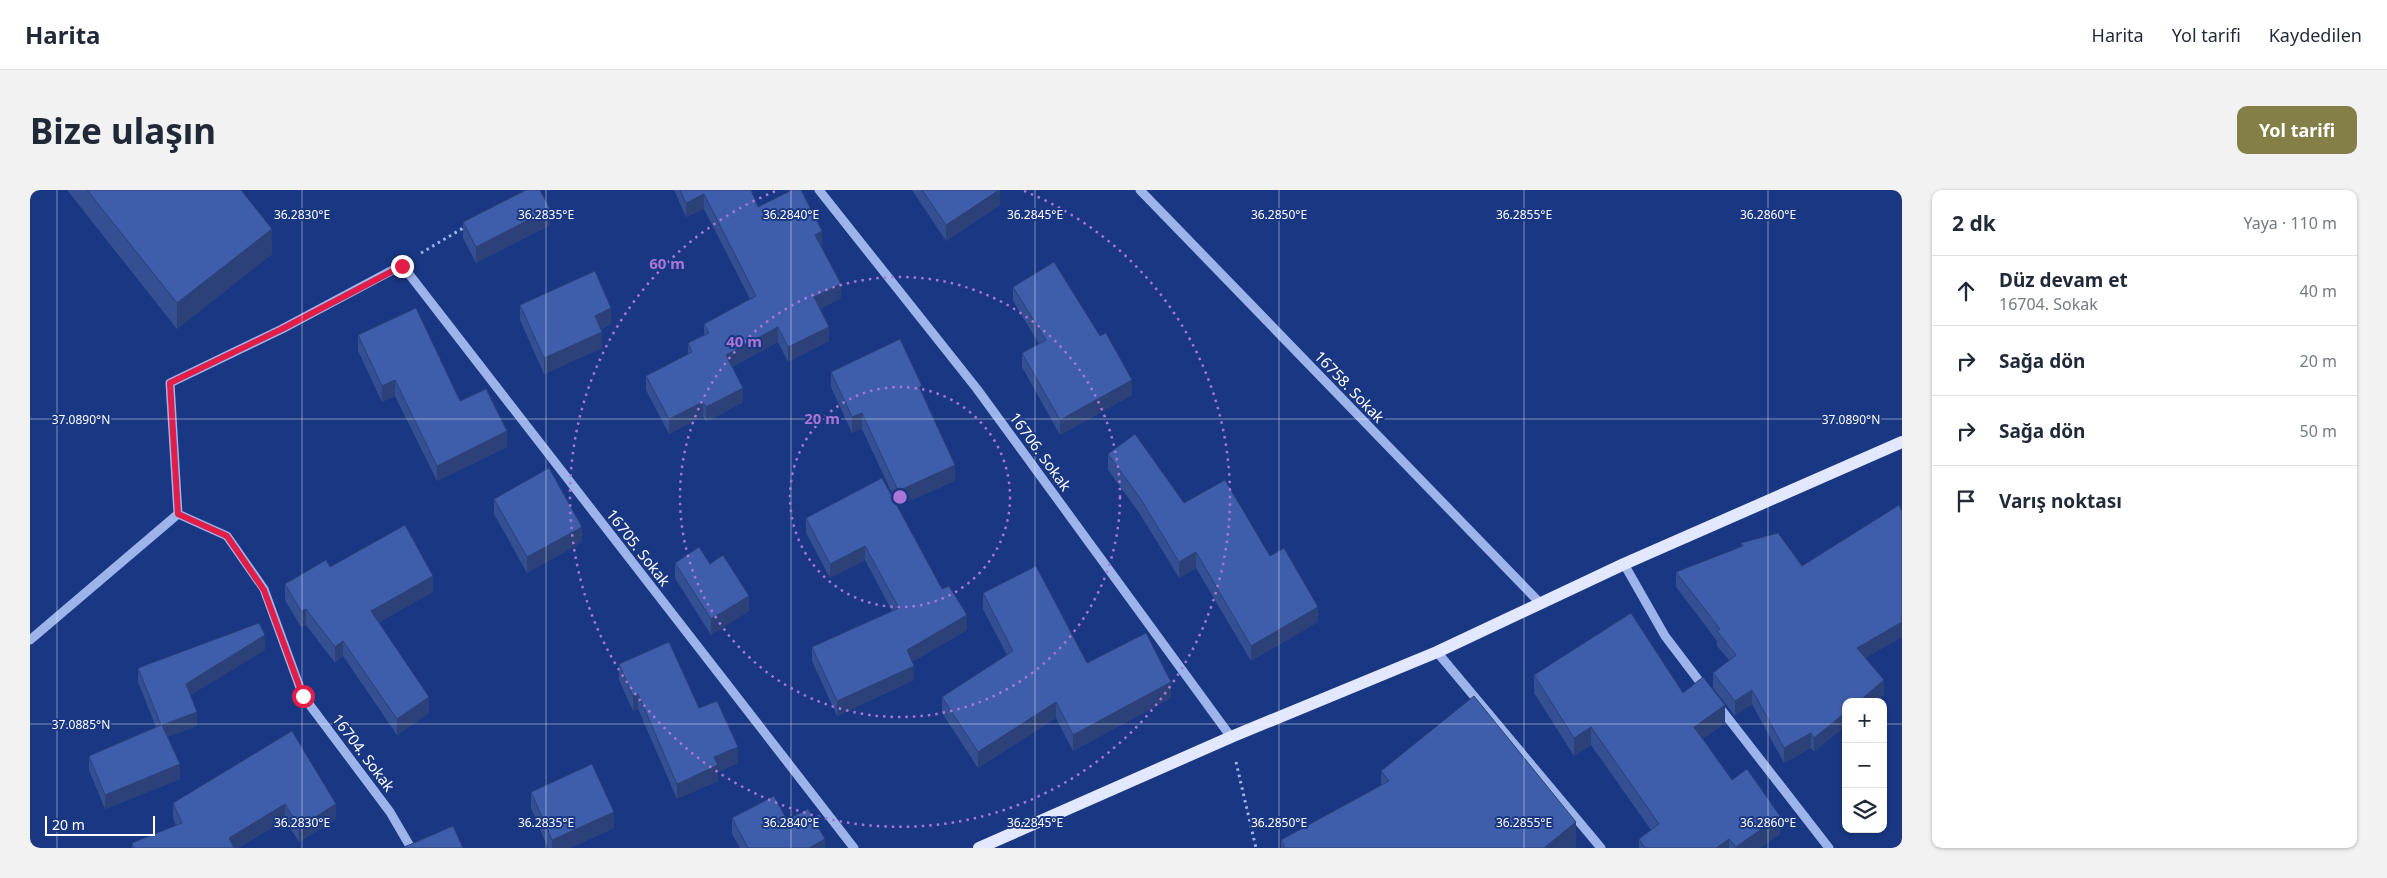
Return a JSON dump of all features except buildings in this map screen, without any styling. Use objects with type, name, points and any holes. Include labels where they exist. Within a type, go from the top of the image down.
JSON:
[{"type":"main road","points":[[979,848],[1231,737],[1437,652],[1624,564],[1902,442]]},
{"type":"street","name":"16706. Sokak","points":[[819,190],[977,389],[1231,737]]},
{"type":"street","name":"16758. Sokak","points":[[1140,190],[1540,603]]},
{"type":"street","points":[[30,640],[178,514],[170,383],[282,329],[402,266]]},
{"type":"street","name":"16705. Sokak","points":[[402,266],[854,848]]},
{"type":"street","name":"16704. Sokak","points":[[178,514],[227,536],[254,574],[264,590],[303,696],[390,812],[411,848]]},
{"type":"street","points":[[1624,564],[1665,636],[1829,848]]},
{"type":"street","points":[[1437,652],[1600,848]]},
{"type":"path","points":[[402,266],[468,225]]},
{"type":"path","points":[[1231,737],[1256,848]]},
{"type":"route","points":[[303,696],[264,590],[227,536],[178,514],[170,383],[282,329],[402,266]]}]
